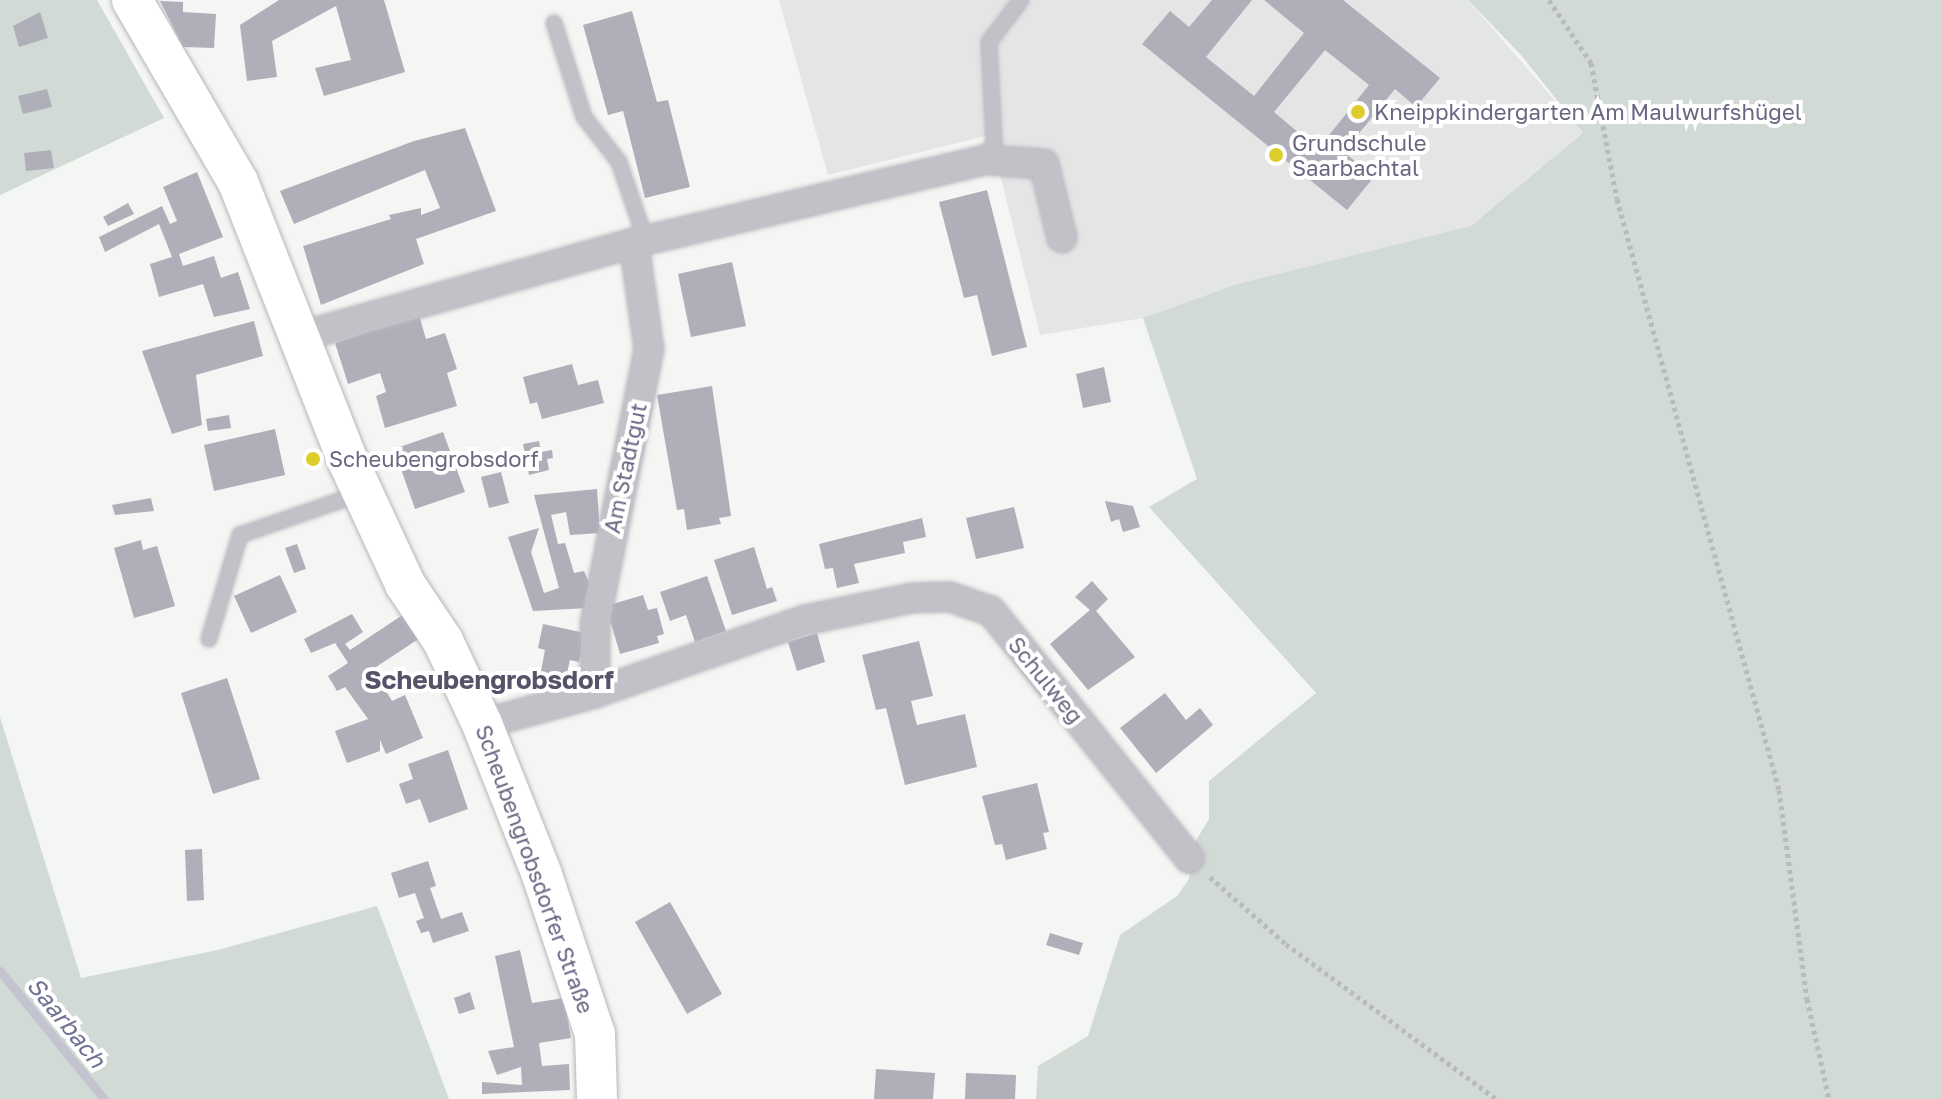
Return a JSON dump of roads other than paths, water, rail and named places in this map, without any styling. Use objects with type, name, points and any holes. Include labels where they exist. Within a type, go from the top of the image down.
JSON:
[{"type":"main road","name":"Scheubengrobsdorfer Straße","points":[[132,0],[238,182],[363,493],[405,584],[443,641],[482,724],[542,875],[595,1034],[597,1099]]},
{"type":"street","points":[[299,337],[640,242],[986,160],[1044,164],[1062,238]]},
{"type":"street","name":"Am Stadtgut","points":[[595,693],[595,624],[649,349],[640,242]]},
{"type":"street","name":"Schulweg","points":[[482,724],[595,693],[805,620],[912,598],[950,597],[991,611],[1189,858]]},
{"type":"lane","points":[[986,160],[994,141],[989,42],[1021,0]]},
{"type":"lane","points":[[554,23],[584,117],[619,162],[640,242]]},
{"type":"lane","points":[[209,639],[240,535],[363,493]]},
{"type":"waterway","name":"Saarbach","points":[[0,971],[104,1099]]},
{"type":"place","name":"Kneippkindergarten Am Maulwurfshügel","points":[[1358,112]]},
{"type":"place","name":"Grundschule Saarbachtal","points":[[1276,155]]},
{"type":"place","name":"Scheubengrobsdorf","points":[[313,459]]},
{"type":"district","name":"Scheubengrobsdorf","points":[[489,680]]}]
